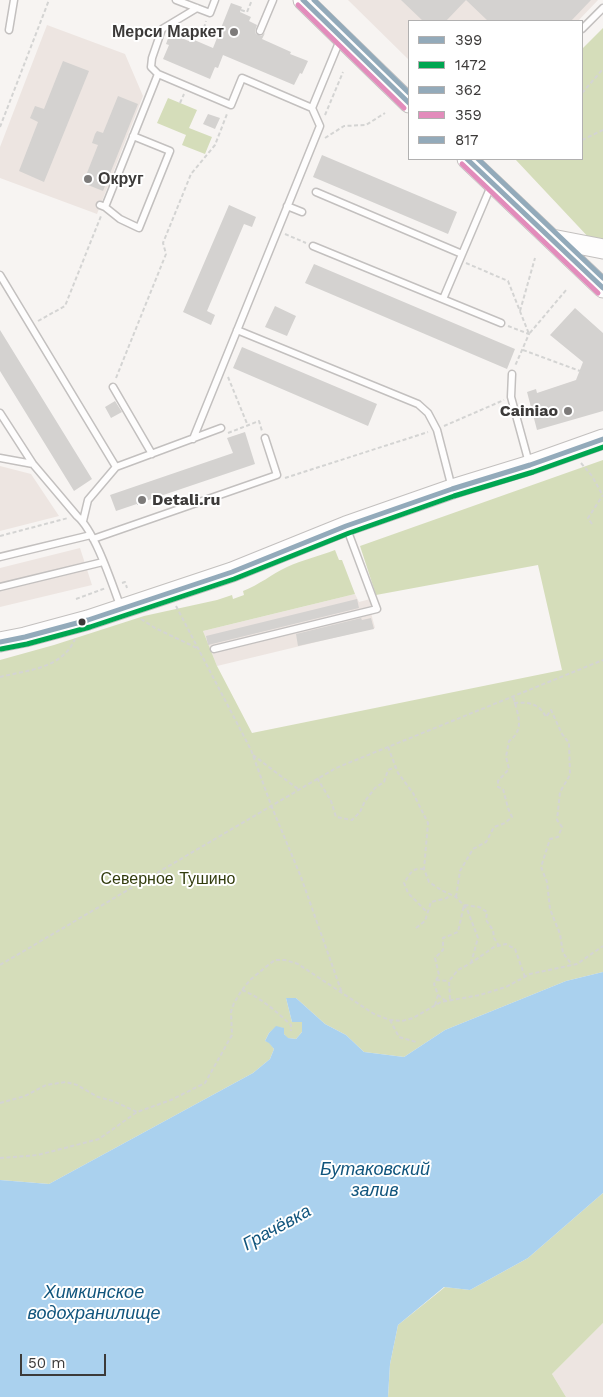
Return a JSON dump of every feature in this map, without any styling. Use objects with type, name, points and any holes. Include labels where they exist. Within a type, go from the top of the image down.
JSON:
[{"type":"main road","points":[[303,0],[408,102]]},
{"type":"main road","points":[[468,160],[603,288]]},
{"type":"main road","points":[[552,239],[603,249]]},
{"type":"main road","points":[[0,642],[129,612],[346,526],[603,439]]},
{"type":"lane","points":[[9,30],[14,0]]},
{"type":"lane","points":[[176,0],[210,13],[215,0]]},
{"type":"lane","points":[[260,31],[273,0]]},
{"type":"lane","points":[[193,439],[320,126],[312,108],[242,78],[231,105],[158,74],[151,67],[152,58],[162,29],[197,8]]},
{"type":"lane","points":[[583,28],[603,8]]},
{"type":"lane","points":[[312,108],[341,37]]},
{"type":"lane","points":[[134,136],[170,151],[139,228],[120,219],[102,206],[134,136],[158,74]]},
{"type":"lane","points":[[444,299],[492,183]]},
{"type":"lane","points":[[316,192],[461,257]]},
{"type":"lane","points":[[287,206],[302,212]]},
{"type":"lane","points":[[313,246],[501,323]]},
{"type":"lane","points":[[0,275],[116,467]]},
{"type":"lane","points":[[237,330],[418,404],[428,413],[437,430],[452,489]]},
{"type":"lane","points":[[512,374],[510,396],[530,465]]},
{"type":"lane","points":[[113,387],[152,454]]},
{"type":"lane","points":[[0,413],[33,464],[83,521],[113,585],[129,612]]},
{"type":"lane","points":[[83,521],[88,500],[116,467],[221,428]]},
{"type":"lane","points":[[0,557],[92,537],[277,475],[265,438]]},
{"type":"lane","points":[[0,458],[33,464]]},
{"type":"lane","points":[[214,649],[377,609],[346,526]]},
{"type":"lane","points":[[0,588],[103,562]]},
{"type":"path","points":[[0,127],[49,0]]},
{"type":"path","points":[[241,10],[247,12],[252,0]]},
{"type":"path","points":[[583,92],[603,69]]},
{"type":"path","points":[[320,126],[343,72]]},
{"type":"path","points":[[113,387],[166,254],[164,243],[190,174],[215,145],[231,105]]},
{"type":"path","points":[[312,146],[344,126],[366,125],[385,113]]},
{"type":"path","points":[[583,140],[603,130]]},
{"type":"path","points":[[30,326],[65,306],[102,206]]},
{"type":"path","points":[[277,231],[313,246]]},
{"type":"path","points":[[461,257],[508,281],[529,334]]},
{"type":"path","points":[[520,311],[535,258]]},
{"type":"path","points":[[512,374],[529,334],[567,289]]},
{"type":"path","points":[[501,323],[529,334]]},
{"type":"path","points":[[522,350],[580,371]]},
{"type":"path","points":[[222,365],[248,426]]},
{"type":"path","points":[[277,475],[286,478],[437,430],[510,396]]},
{"type":"path","points":[[221,428],[224,434],[259,421],[265,438]]},
{"type":"path","points":[[570,450],[592,476],[603,495],[588,518],[592,524]]},
{"type":"path","points":[[0,536],[77,516]]},
{"type":"path","points":[[76,599],[125,582],[127,588]]},
{"type":"path","points":[[176,606],[200,649],[253,755],[271,805],[301,877],[342,993]]},
{"type":"path","points":[[129,612],[155,628],[200,649]]},
{"type":"path","points":[[0,677],[34,670],[59,659],[68,650],[76,636]]},
{"type":"path","points":[[0,964],[336,768],[603,660]]},
{"type":"path","points":[[456,897],[460,870],[473,849],[486,842],[494,827],[505,823],[512,817],[503,789],[498,787],[498,781],[509,769],[506,757],[509,741],[514,738],[520,727],[513,696]]},
{"type":"path","points":[[514,703],[528,702],[542,711],[546,717],[551,710],[562,734],[569,743],[570,775],[560,792],[557,820],[562,827],[558,836],[550,839],[541,867],[547,882],[550,909],[560,934],[563,953],[572,965]]},
{"type":"path","points":[[388,747],[398,773],[413,793],[428,823],[424,869],[429,882],[456,897],[467,909],[478,938],[471,963]]},
{"type":"path","points":[[253,755],[298,789]]},
{"type":"path","points":[[317,778],[331,801],[336,817],[352,820],[360,812],[365,801],[375,788],[384,782],[388,770],[396,766]]},
{"type":"path","points":[[424,869],[413,870],[404,883],[408,893],[427,912]]},
{"type":"path","points":[[416,928],[424,921],[431,902],[447,898],[450,894]]},
{"type":"path","points":[[464,905],[479,907],[488,912],[486,920],[493,930],[494,938],[499,946]]},
{"type":"path","points":[[435,1005],[438,995],[434,984],[439,975],[435,958],[444,950],[443,938],[458,932],[464,905]]},
{"type":"path","points":[[448,1001],[449,982],[458,970],[494,947],[506,944],[515,949],[525,977]]},
{"type":"path","points":[[0,1158],[38,1155],[99,1138],[138,1112],[170,1100],[205,1083],[232,1035],[231,1012],[234,1003],[250,980],[275,960],[285,960],[298,964],[374,1014],[402,1022],[413,1018],[440,1002],[480,995],[506,987],[530,974],[577,964],[603,946]]},
{"type":"path","points":[[436,980],[449,982]]},
{"type":"path","points":[[242,990],[254,994],[291,1025],[291,1031]]},
{"type":"path","points":[[438,995],[448,1001]]},
{"type":"path","points":[[390,1020],[398,1036],[416,1042]]},
{"type":"path","points":[[0,1103],[25,1096],[46,1085],[66,1082],[77,1085],[98,1097],[113,1101],[138,1112]]},
{"type":"shaded area","points":[[348,0],[598,0],[579,20],[408,20],[408,59]]},
{"type":"shaded area","points":[[47,25],[125,54],[143,96],[97,214],[0,178],[0,147]]},
{"type":"shaded area","points":[[0,466],[31,474],[59,516],[0,531]]},
{"type":"shaded area","points":[[80,548],[92,585],[0,607],[0,568]]},
{"type":"shaded area","points":[[355,594],[359,602],[374,598],[377,610],[371,613],[375,628],[217,666],[203,631]]},
{"type":"shaded area","points":[[603,1323],[603,1397],[566,1397],[552,1374]]},
{"type":"green space","points":[[603,28],[603,243],[592,241],[516,160],[583,160],[583,48]]},
{"type":"green space","points":[[168,98],[197,110],[189,128],[212,137],[205,154],[182,145],[186,135],[157,123]]},
{"type":"green space","name":"Северное Тушино","points":[[603,460],[603,972],[566,981],[445,1030],[404,1057],[364,1052],[346,1035],[325,1024],[296,998],[286,998],[292,1022],[302,1022],[302,1032],[296,1039],[287,1038],[283,1028],[276,1027],[269,1033],[265,1041],[269,1042],[274,1049],[270,1059],[253,1073],[49,1184],[0,1180],[0,660],[144,616],[232,595],[233,599],[244,595],[243,591],[287,567],[335,550],[339,560],[342,560],[355,594],[203,631],[217,666],[252,733],[562,670],[538,565],[376,595],[360,546]]},
{"type":"green space","points":[[603,1193],[603,1323],[552,1374],[566,1397],[388,1397],[390,1364],[398,1325],[445,1287],[470,1290],[528,1258]]},
{"type":"water","name":"Бутаковский залив","points":[[603,972],[603,1193],[528,1258],[470,1290],[444,1287],[398,1325],[390,1364],[388,1397],[0,1397],[0,1180],[49,1184],[253,1073],[270,1059],[274,1049],[265,1041],[269,1033],[276,1026],[284,1028],[284,1034],[288,1038],[296,1039],[302,1032],[302,1022],[292,1022],[286,998],[296,998],[325,1024],[346,1035],[364,1052],[404,1057],[445,1030],[566,981]]},
{"type":"building","points":[[401,0],[466,0],[447,20],[422,20]]},
{"type":"building","points":[[466,0],[591,0],[572,20],[487,20]]},
{"type":"building","points":[[231,3],[242,7],[240,12],[251,17],[249,21],[257,25],[256,34],[261,36],[265,33],[262,39],[308,61],[294,85],[223,55],[218,68],[215,67],[210,79],[163,59],[169,45],[166,44],[170,33],[191,42],[192,39],[213,48]]},
{"type":"building","points":[[63,61],[89,71],[44,182],[19,171],[38,122],[30,118],[35,106],[44,109]]},
{"type":"building","points":[[118,96],[138,104],[103,191],[83,183],[98,145],[92,143],[95,134],[97,131],[103,133]]},
{"type":"building","points":[[208,114],[220,118],[215,129],[203,124]]},
{"type":"building","points":[[322,155],[457,212],[448,234],[313,177]]},
{"type":"building","points":[[229,205],[256,217],[252,227],[244,224],[207,311],[215,315],[211,325],[183,312]]},
{"type":"building","points":[[314,264],[515,349],[507,369],[305,283]]},
{"type":"building","points":[[275,306],[296,316],[287,336],[265,327]]},
{"type":"building","points":[[575,308],[603,333],[603,411],[537,430],[527,392],[536,389],[537,393],[576,380],[583,362],[550,335]]},
{"type":"building","points":[[0,330],[92,479],[74,491],[0,371]]},
{"type":"building","points":[[242,347],[377,404],[368,426],[233,368]]},
{"type":"building","points":[[115,401],[122,412],[111,418],[105,407]]},
{"type":"building","points":[[245,432],[255,464],[116,511],[110,495],[233,453],[227,438]]},
{"type":"building","points":[[357,599],[359,608],[208,645],[206,636]]},
{"type":"building","points":[[361,618],[362,620],[371,618],[374,629],[298,646],[296,634]]},
{"type":"transit line","name":"362","points":[[303,0],[408,102]]},
{"type":"transit line","name":"817","points":[[314,0],[408,92]]},
{"type":"transit line","name":"359","points":[[298,5],[404,108]]},
{"type":"transit line","name":"362","points":[[468,160],[603,288]]},
{"type":"transit line","name":"817","points":[[479,160],[603,278]]},
{"type":"transit line","name":"359","points":[[462,164],[598,293]]},
{"type":"transit line","name":"399","points":[[0,642],[88,620],[232,572],[346,526],[603,439]]},
{"type":"transit line","name":"1472","points":[[1,649],[90,627],[234,579],[349,533],[603,447]]},
{"type":"place","name":"Мерси Маркет","points":[[234,32]]},
{"type":"place","name":"Округ","points":[[88,179]]},
{"type":"place","name":"Cainiao","points":[[568,411]]},
{"type":"place","name":"Detali.ru","points":[[142,500]]},
{"type":"water label","name":"Грачёвка","points":[[277,1228]]},
{"type":"water label","name":"Химкинское водохранилище","points":[[94,1304]]}]
